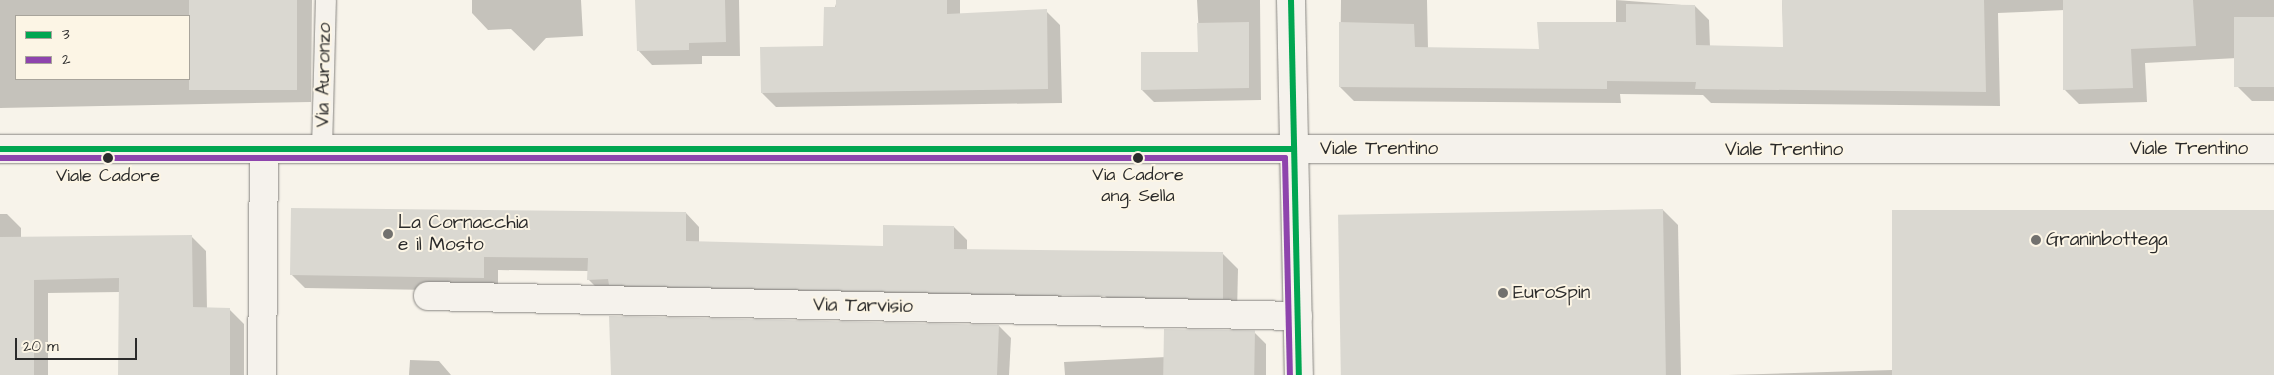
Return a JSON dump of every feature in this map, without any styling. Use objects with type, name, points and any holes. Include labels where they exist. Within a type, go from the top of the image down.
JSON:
[{"type":"street","points":[[1291,0],[1299,375]]},
{"type":"street","name":"Viale Trentino","points":[[0,149],[2274,150]]},
{"type":"street","points":[[262,375],[264,149]]},
{"type":"street","name":"Via Tarvisio","points":[[428,296],[1298,316]]},
{"type":"lane","name":"Via Auronzo","points":[[322,150],[326,0]]},
{"type":"building","points":[[189,0],[297,0],[297,90],[189,90]]},
{"type":"building","points":[[635,0],[725,0],[726,42],[689,43],[689,50],[637,51]]},
{"type":"building","points":[[836,0],[947,0],[947,14],[1047,9],[1048,89],[761,93],[760,47],[823,46],[824,7],[836,7]]},
{"type":"building","points":[[1782,0],[1984,0],[1986,92],[1695,89],[1696,82],[1607,81],[1607,89],[1339,87],[1339,22],[1414,24],[1415,47],[1539,49],[1537,22],[1626,22],[1626,4],[1695,5],[1696,45],[1783,47]]},
{"type":"building","points":[[2063,0],[2193,0],[2196,46],[2131,49],[2133,88],[2063,90]]},
{"type":"building","points":[[2234,17],[2274,17],[2274,87],[2234,87]]},
{"type":"building","points":[[1249,22],[1249,88],[1141,90],[1141,52],[1198,52],[1197,23]]},
{"type":"building","points":[[291,208],[686,212],[686,241],[883,246],[883,225],[954,226],[954,249],[1223,252],[1223,299],[609,285],[608,279],[587,280],[588,258],[484,257],[484,278],[290,275]]},
{"type":"building","name":"EuroSpin","points":[[1663,209],[1666,375],[1341,375],[1338,215]]},
{"type":"building","points":[[1892,210],[2274,210],[2274,375],[1892,375]]},
{"type":"building","points":[[192,235],[193,307],[230,308],[230,375],[118,375],[119,278],[34,280],[34,375],[0,375],[0,237]]},
{"type":"building","points":[[609,316],[999,325],[997,375],[611,375]]},
{"type":"building","points":[[1164,329],[1255,331],[1254,375],[1163,375]]},
{"type":"transit line","name":"3","points":[[1291,0],[1299,375]]},
{"type":"transit line","name":"3","points":[[0,149],[1294,149]]},
{"type":"transit line","name":"2","points":[[0,158],[1285,158],[1290,375]]},
{"type":"place","name":"Viale Cadore","points":[[108,158]]},
{"type":"place","name":"Via Cadore ang. Sella","points":[[1138,158]]},
{"type":"place","name":"La Cornacchia e il Mosto","points":[[388,234]]},
{"type":"place","name":"Graninbottega","points":[[2036,240]]},
{"type":"place","name":"EuroSpin","points":[[1503,293]]}]
